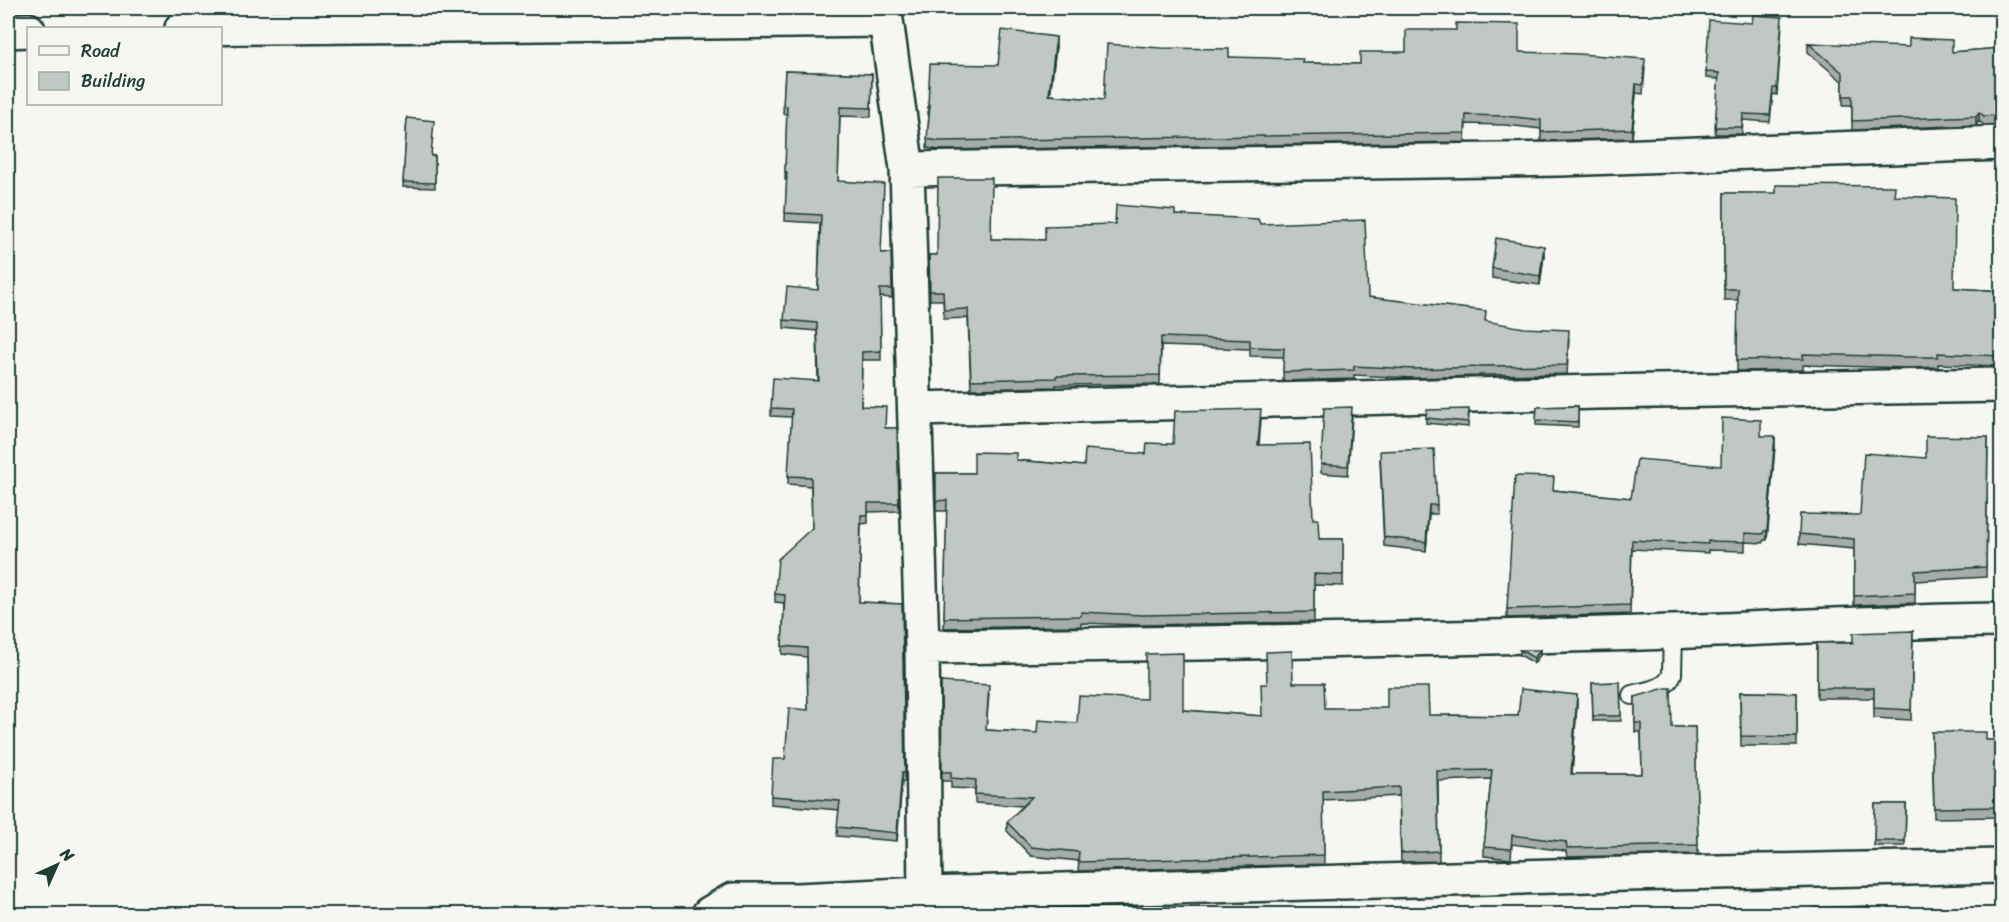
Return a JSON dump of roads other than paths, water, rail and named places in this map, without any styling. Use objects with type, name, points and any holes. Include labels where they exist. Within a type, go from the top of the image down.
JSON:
[{"type":"street","points":[[222,27],[884,14],[907,169],[922,647],[925,894]]},
{"type":"street","points":[[8,31],[27,30]]},
{"type":"street","points":[[907,169],[1548,160],[2001,143]]},
{"type":"street","points":[[915,409],[1598,392],[2001,385]]},
{"type":"street","points":[[922,647],[1241,643],[1673,632],[1902,621],[2001,620]]},
{"type":"street","points":[[709,915],[733,900],[797,900],[925,894],[1626,874],[2001,866]]},
{"type":"lane","points":[[1632,695],[1664,686],[1670,680],[1673,632]]}]
